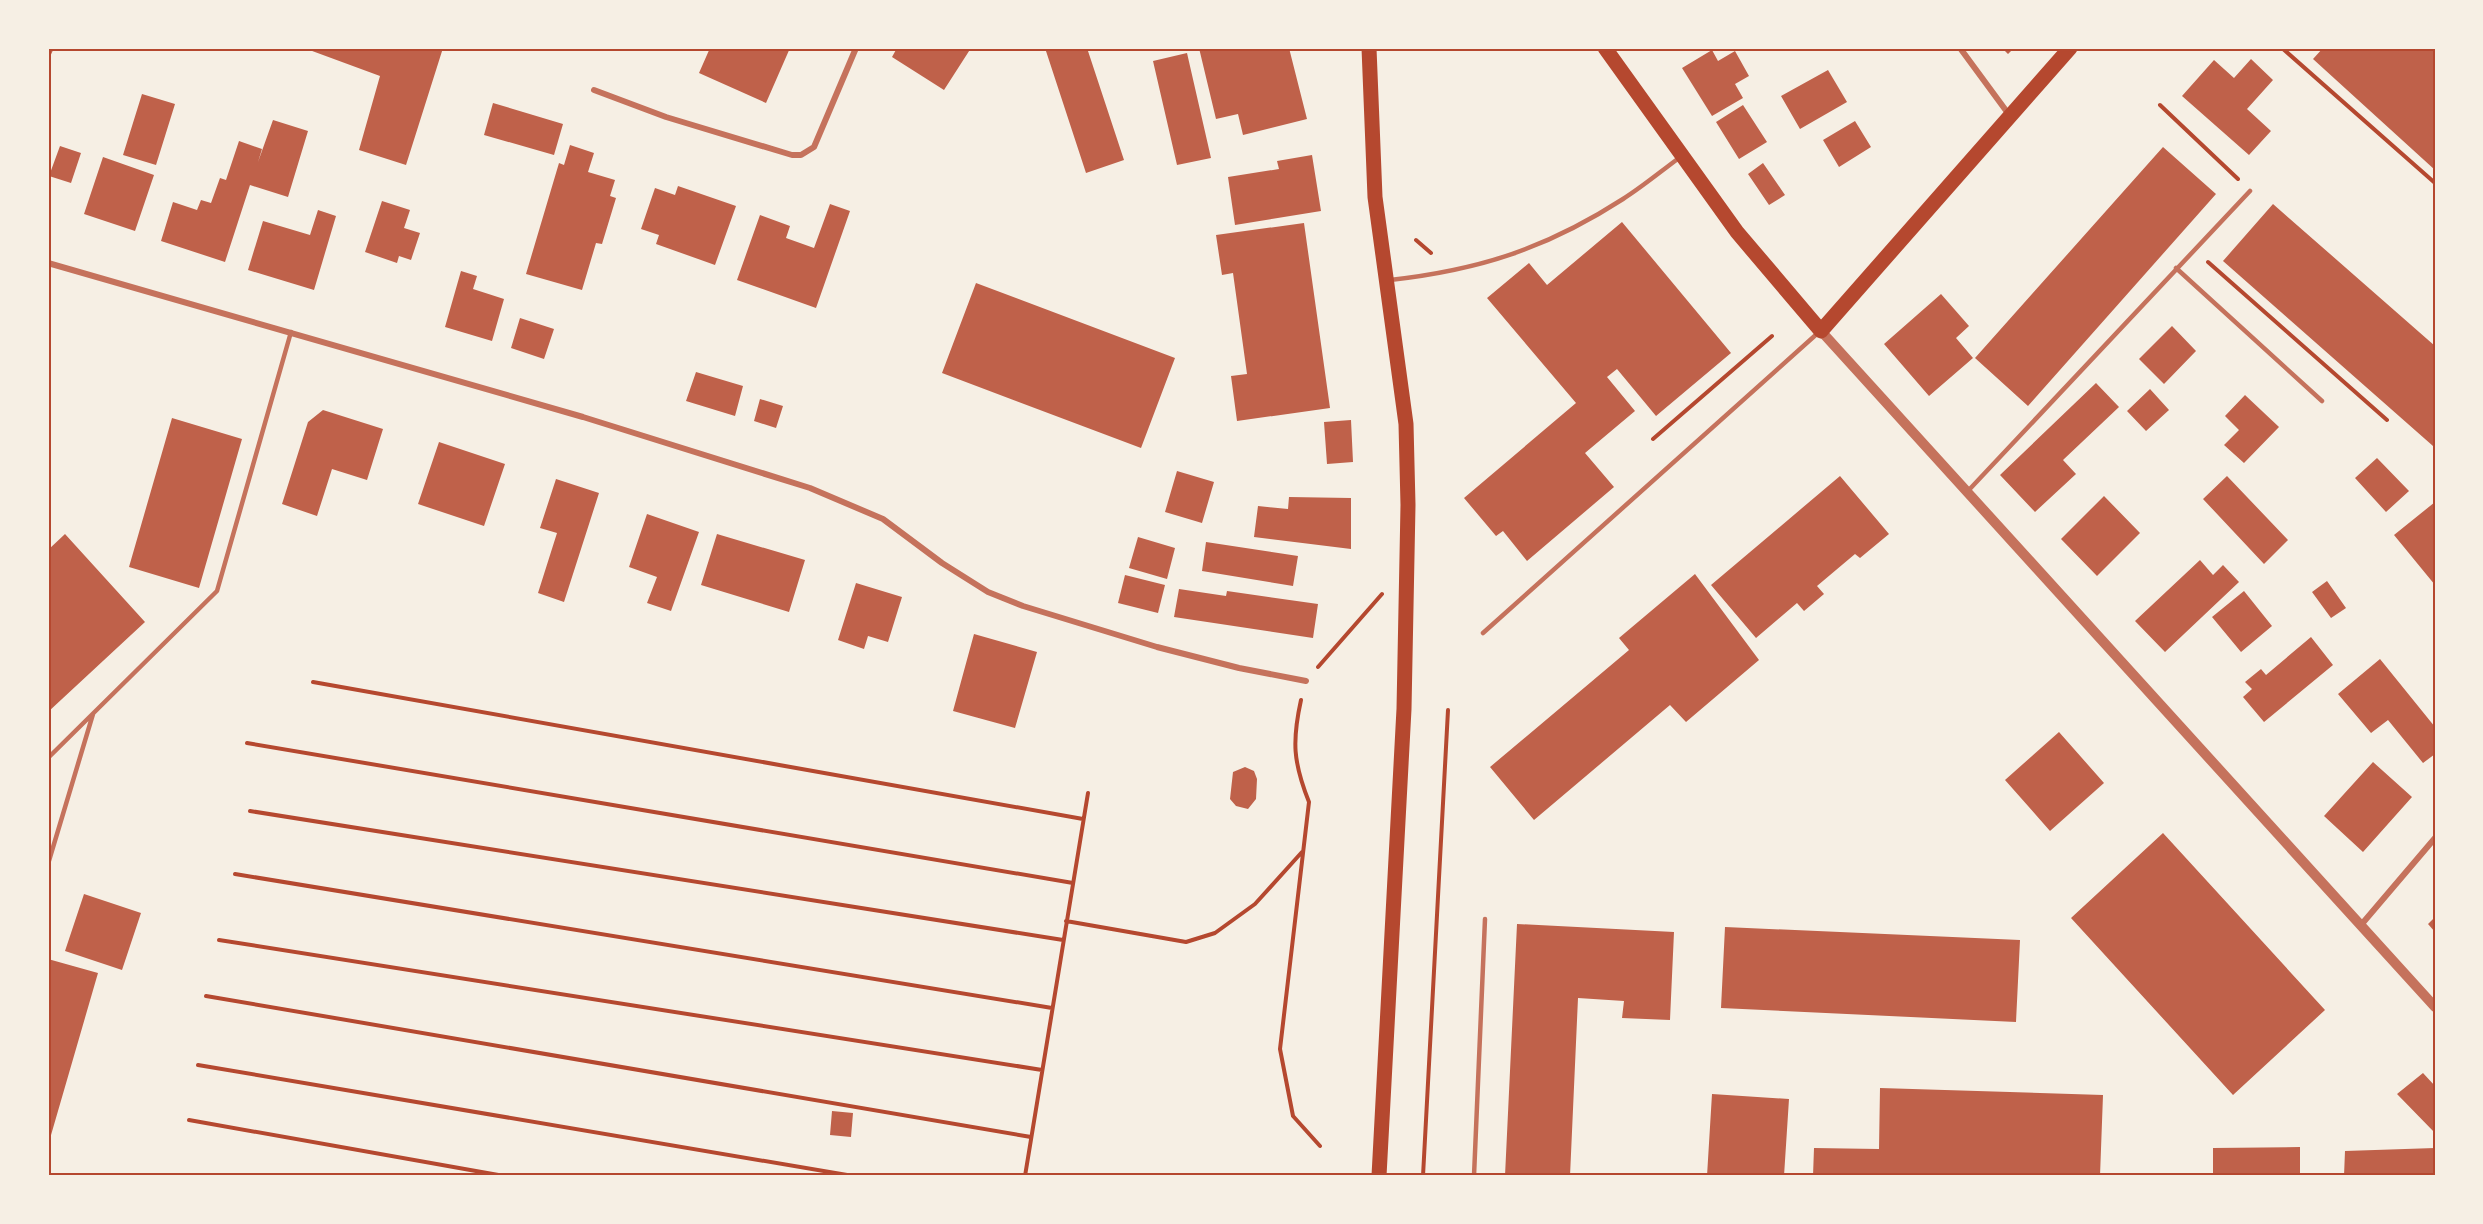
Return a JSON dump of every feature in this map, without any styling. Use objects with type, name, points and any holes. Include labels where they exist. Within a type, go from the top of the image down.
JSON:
[{"type":"main road","points":[[1369,48],[1369,112],[1375,197],[1407,424],[1408,564],[1404,709],[1379,1176]]},
{"type":"main road","points":[[1605,48],[1737,232],[1821,331],[2070,48]]},
{"type":"street","points":[[594,90],[666,117],[792,155],[801,155],[814,147],[856,48]]},
{"type":"street","points":[[1960,48],[2010,117]]},
{"type":"street","points":[[48,263],[583,417],[810,488],[883,519],[942,563],[988,592],[1023,606],[1157,647],[1239,668],[1306,681]]},
{"type":"street","points":[[1821,331],[2435,1007]]},
{"type":"street","points":[[2361,925],[2435,838]]},
{"type":"lane","points":[[1386,280],[1455,272],[1491,263],[1538,246],[1624,199],[1681,157]]},
{"type":"lane","points":[[1967,492],[2250,191]]},
{"type":"lane","points":[[2176,268],[2322,401]]},
{"type":"lane","points":[[1483,633],[1821,331]]},
{"type":"lane","points":[[48,758],[217,591],[291,332]]},
{"type":"lane","points":[[48,864],[93,713]]},
{"type":"lane","points":[[1474,1176],[1485,919]]},
{"type":"path","points":[[2282,48],[2435,183]]},
{"type":"path","points":[[2160,105],[2250,191]]},
{"type":"path","points":[[2215,254],[2208,262],[2387,420]]},
{"type":"path","points":[[1653,439],[1772,336]]},
{"type":"path","points":[[1320,1146],[1293,1116],[1280,1049],[1309,802],[1298,774],[1294,754],[1294,729],[1306,681],[1408,564]]},
{"type":"path","points":[[313,682],[1083,819]]},
{"type":"path","points":[[1423,1176],[1448,710]]},
{"type":"path","points":[[247,743],[1073,883]]},
{"type":"path","points":[[1025,1176],[1088,793]]},
{"type":"path","points":[[250,812],[1063,940]]},
{"type":"path","points":[[1066,921],[1186,942],[1215,933],[1255,904],[1303,851]]},
{"type":"path","points":[[234,874],[1052,1008]]},
{"type":"path","points":[[219,940],[1042,1070]]},
{"type":"path","points":[[206,996],[1031,1137]]},
{"type":"path","points":[[198,1065],[853,1176]]},
{"type":"path","points":[[189,1120],[504,1176]]},
{"type":"building","points":[[48,48],[54,48],[48,61]]},
{"type":"building","points":[[304,48],[443,48],[406,165],[359,150],[380,76]]},
{"type":"building","points":[[710,48],[790,48],[766,103],[699,73]]},
{"type":"building","points":[[897,48],[971,48],[944,90],[892,57]]},
{"type":"building","points":[[1045,48],[1087,48],[1124,160],[1086,173]]},
{"type":"building","points":[[1199,48],[1289,48],[1307,119],[1243,135],[1238,114],[1216,119]]},
{"type":"building","points":[[2002,48],[2014,48],[2008,54]]},
{"type":"building","points":[[2323,48],[2435,48],[2435,170],[2313,59]]},
{"type":"building","points":[[1712,50],[1718,61],[1735,51],[1749,76],[1735,84],[1743,98],[1712,116],[1682,68]]},
{"type":"building","points":[[1187,53],[1211,158],[1177,165],[1153,61]]},
{"type":"building","points":[[2251,59],[2273,80],[2247,109],[2271,131],[2249,155],[2182,96],[2214,60],[2234,78]]},
{"type":"building","points":[[1828,70],[1847,102],[1800,129],[1781,96]]},
{"type":"building","points":[[142,94],[175,104],[156,165],[123,155]]},
{"type":"building","points":[[493,103],[563,124],[554,155],[484,135]]},
{"type":"building","points":[[1743,105],[1767,142],[1739,159],[1716,122]]},
{"type":"building","points":[[273,120],[308,131],[288,197],[250,185],[225,262],[161,241],[173,202],[197,210],[201,200],[211,203],[220,178],[226,180],[239,141],[262,149],[258,162]]},
{"type":"building","points":[[1855,121],[1871,147],[1839,167],[1823,140]]},
{"type":"building","points":[[570,145],[594,153],[588,172],[615,180],[610,196],[616,198],[602,244],[596,243],[582,290],[526,274],[559,163],[564,165]]},
{"type":"building","points":[[60,146],[81,153],[71,183],[49,176]]},
{"type":"building","points":[[2163,147],[2216,194],[2028,406],[1975,358]]},
{"type":"building","points":[[1312,155],[1321,211],[1235,225],[1228,177],[1279,169],[1277,161]]},
{"type":"building","points":[[103,157],[154,175],[135,231],[84,214]]},
{"type":"building","points":[[1763,163],[1785,195],[1769,205],[1748,174]]},
{"type":"building","points":[[678,186],[736,206],[715,265],[656,244],[659,235],[641,229],[655,188],[675,195]]},
{"type":"building","points":[[382,201],[410,210],[404,228],[420,233],[411,260],[399,256],[397,263],[365,252]]},
{"type":"building","points":[[830,204],[850,211],[816,308],[737,280],[760,215],[790,226],[786,238],[814,248]]},
{"type":"building","points":[[2273,204],[2435,346],[2433,446],[2223,261]]},
{"type":"building","points":[[318,210],[336,216],[314,290],[248,270],[263,221],[310,235]]},
{"type":"building","points":[[1622,222],[1731,353],[1656,416],[1617,369],[1607,377],[1635,411],[1585,453],[1614,487],[1527,561],[1503,531],[1496,536],[1464,498],[1576,403],[1487,298],[1529,263],[1547,285]]},
{"type":"building","points":[[1304,223],[1330,408],[1237,421],[1231,376],[1247,374],[1233,273],[1222,275],[1216,235]]},
{"type":"building","points":[[461,271],[477,276],[473,289],[504,299],[492,341],[445,327]]},
{"type":"building","points":[[976,283],[1175,358],[1141,448],[942,373]]},
{"type":"building","points":[[1941,294],[1969,326],[1956,338],[1973,358],[1929,396],[1884,344]]},
{"type":"building","points":[[520,318],[554,329],[544,359],[511,348]]},
{"type":"building","points":[[2172,326],[2196,351],[2164,384],[2139,359]]},
{"type":"building","points":[[696,372],[743,386],[735,416],[686,401]]},
{"type":"building","points":[[2096,383],[2119,407],[2063,460],[2076,474],[2035,512],[2000,475]]},
{"type":"building","points":[[2150,389],[2169,410],[2146,431],[2127,411]]},
{"type":"building","points":[[2245,395],[2279,427],[2244,463],[2224,445],[2239,430],[2225,416]]},
{"type":"building","points":[[760,399],[783,406],[776,428],[754,421]]},
{"type":"building","points":[[323,410],[383,429],[367,480],[332,469],[317,516],[282,504],[308,422]]},
{"type":"building","points":[[172,418],[242,439],[199,588],[129,567]]},
{"type":"building","points":[[1351,420],[1353,462],[1327,464],[1324,422]]},
{"type":"building","points":[[439,442],[505,464],[484,526],[418,504]]},
{"type":"building","points":[[2377,458],[2409,491],[2386,512],[2355,478]]},
{"type":"building","points":[[1177,471],[1214,482],[1202,523],[1165,512]]},
{"type":"building","points":[[1840,476],[1889,534],[1860,558],[1855,554],[1817,586],[1824,594],[1804,611],[1797,603],[1756,638],[1711,585]]},
{"type":"building","points":[[2227,476],[2288,540],[2264,564],[2203,499]]},
{"type":"building","points":[[556,479],[599,493],[564,602],[538,593],[557,533],[540,528]]},
{"type":"building","points":[[2104,496],[2140,533],[2097,576],[2061,539]]},
{"type":"building","points":[[1289,497],[1351,498],[1351,549],[1254,537],[1258,506],[1288,509]]},
{"type":"building","points":[[2435,502],[2435,585],[2394,535]]},
{"type":"building","points":[[647,514],[699,532],[671,611],[647,603],[657,577],[629,567]]},
{"type":"building","points":[[65,534],[145,622],[48,712],[48,550]]},
{"type":"building","points":[[717,534],[805,560],[789,612],[701,585]]},
{"type":"building","points":[[1138,537],[1175,548],[1167,579],[1129,568]]},
{"type":"building","points":[[1206,542],[1298,556],[1293,586],[1202,571]]},
{"type":"building","points":[[2200,560],[2213,575],[2223,565],[2239,582],[2165,652],[2135,621]]},
{"type":"building","points":[[1695,574],[1759,660],[1686,722],[1670,705],[1534,820],[1490,767],[1629,650],[1619,638]]},
{"type":"building","points":[[1125,575],[1165,585],[1158,613],[1118,603]]},
{"type":"building","points":[[2327,581],[2346,608],[2331,618],[2312,592]]},
{"type":"building","points":[[856,583],[902,597],[888,642],[868,636],[864,649],[838,640]]},
{"type":"building","points":[[1179,589],[1226,596],[1227,591],[1318,604],[1313,638],[1174,617]]},
{"type":"building","points":[[2244,591],[2272,626],[2241,652],[2212,617]]},
{"type":"building","points":[[974,634],[1037,652],[1015,728],[953,711]]},
{"type":"building","points":[[2311,637],[2333,665],[2264,722],[2243,697],[2252,689],[2245,682],[2261,669],[2266,675]]},
{"type":"building","points":[[2380,659],[2435,727],[2435,754],[2423,763],[2388,720],[2371,733],[2338,694]]},
{"type":"building","points":[[2059,732],[2104,783],[2050,831],[2005,780]]},
{"type":"building","points":[[2373,762],[2412,797],[2363,852],[2324,816]]},
{"type":"building","points":[[1245,767],[1254,771],[1257,779],[1256,799],[1248,809],[1236,806],[1230,799],[1233,772]]},
{"type":"building","points":[[2163,833],[2325,1010],[2233,1095],[2071,918]]},
{"type":"building","points":[[84,894],[141,913],[122,970],[65,951]]},
{"type":"building","points":[[2435,917],[2435,932],[2428,924]]},
{"type":"building","points":[[1517,924],[1674,932],[1670,1020],[1622,1018],[1624,1001],[1578,998],[1570,1176],[1505,1176]]},
{"type":"building","points":[[1725,927],[2020,940],[2016,1022],[1721,1008]]},
{"type":"building","points":[[48,959],[98,973],[49,1142],[48,1142]]},
{"type":"building","points":[[2423,1073],[2435,1086],[2435,1133],[2397,1094]]},
{"type":"building","points":[[1880,1088],[2103,1095],[2100,1176],[1813,1176],[1814,1148],[1879,1149]]},
{"type":"building","points":[[1712,1094],[1789,1099],[1784,1176],[1707,1176]]},
{"type":"building","points":[[832,1111],[853,1113],[851,1137],[830,1135]]},
{"type":"building","points":[[2300,1147],[2300,1176],[2213,1176],[2213,1148]]},
{"type":"building","points":[[2435,1148],[2435,1176],[2344,1176],[2345,1151]]}]
